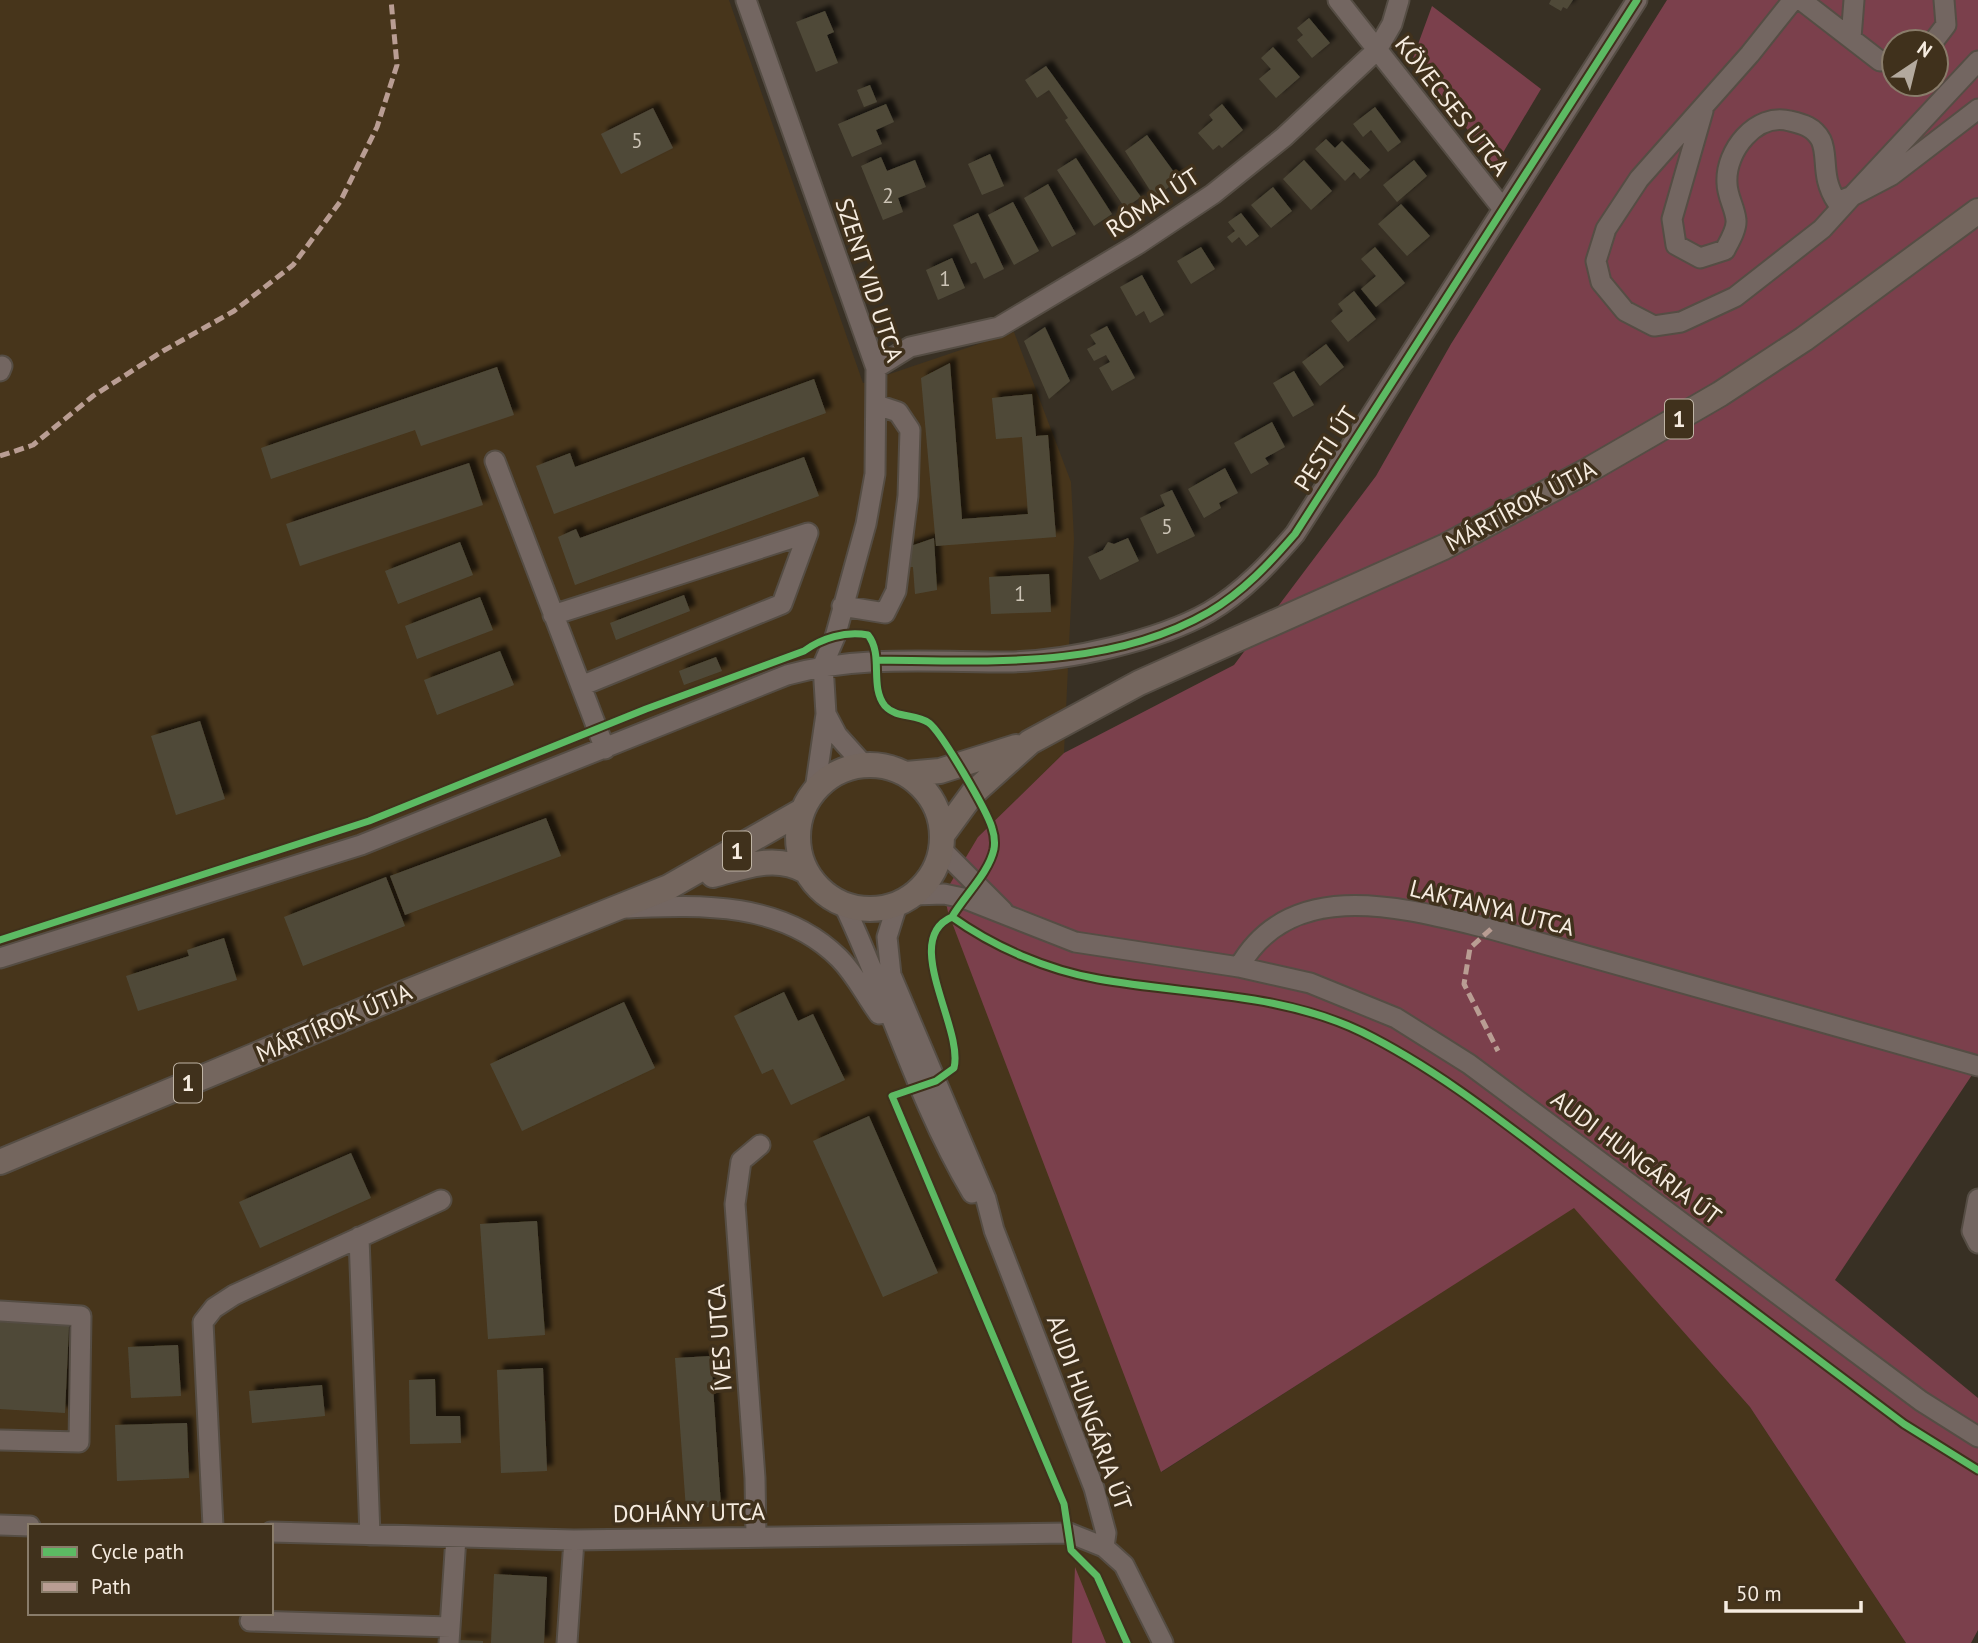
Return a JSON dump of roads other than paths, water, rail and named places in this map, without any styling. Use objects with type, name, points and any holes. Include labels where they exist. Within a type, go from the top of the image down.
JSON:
[{"type":"main road","name":"MÁRTÍROK ÚTJA","points":[[906,774],[940,771],[1030,742],[1139,683],[1444,547],[1598,465],[1720,394],[1804,339],[1978,211]]},
{"type":"main road","name":"MÁRTÍROK ÚTJA","points":[[906,900],[929,880],[942,842],[973,793],[1030,742]]},
{"type":"main road","name":"MÁRTÍROK ÚTJA","points":[[0,1162],[407,992],[669,887],[754,863],[777,862],[806,871],[798,835],[802,811],[815,790],[846,769],[879,765],[906,774],[928,793],[941,820],[942,842]]},
{"type":"main road","name":"MÁRTÍROK ÚTJA","points":[[669,887],[802,811]]},
{"type":"main road","points":[[806,871],[822,891],[844,905],[862,909],[906,900]]},
{"type":"street","name":"SZENT VID UTCA","points":[[746,0],[876,368],[875,474],[866,524],[835,636],[823,665]]},
{"type":"street","name":"KÖVECSES UTCA","points":[[1338,0],[1503,209]]},
{"type":"street","name":"RÓMAI ÚT","points":[[876,368],[910,347],[999,327],[1138,244],[1213,194],[1284,137],[1377,50],[1392,24],[1399,0]]},
{"type":"street","name":"PESTI ÚT","points":[[0,958],[361,845],[787,674],[823,665],[863,661],[1013,662],[1103,650],[1170,630],[1209,612],[1240,590],[1295,534],[1637,0]]},
{"type":"street","points":[[1793,0],[1704,107],[1639,178],[1606,229],[1596,261],[1601,282],[1625,311],[1654,326],[1681,322],[1735,297],[1822,229],[1978,61]]},
{"type":"street","points":[[1801,0],[1880,60]]},
{"type":"street","points":[[1851,38],[1854,0]]},
{"type":"street","points":[[1944,0],[1944,28]]},
{"type":"street","points":[[1704,107],[1672,219],[1676,245],[1700,258],[1726,250],[1737,223],[1726,183],[1734,149],[1761,122],[1782,119],[1808,125],[1822,141],[1829,190],[1837,202],[1892,175],[1978,109]]},
{"type":"street","points":[[842,606],[885,613],[896,590],[908,496],[911,430],[898,412],[877,405]]},
{"type":"street","points":[[495,461],[605,749]]},
{"type":"street","points":[[553,615],[808,533],[782,604],[581,686]]},
{"type":"street","points":[[815,790],[826,714],[823,665]]},
{"type":"street","points":[[826,714],[837,735],[864,765]]},
{"type":"street","points":[[942,842],[1009,916]]},
{"type":"street","points":[[994,1230],[986,1199],[891,975],[887,937],[906,900],[944,894],[1075,942],[1240,967]]},
{"type":"street","points":[[618,908],[699,905],[746,911],[776,919],[806,932],[838,957],[852,973],[899,1040]]},
{"type":"street","points":[[844,905],[899,1040],[952,1158],[994,1230]]},
{"type":"street","name":"LAKTANYA UTCA","points":[[1240,967],[1250,948],[1265,937],[1292,918],[1324,906],[1395,909],[1490,929],[1978,1066]]},
{"type":"street","name":"AUDI HUNGÁRIA ÚT","points":[[1240,967],[1310,984],[1353,998],[1438,1042],[1921,1401],[1978,1437]]},
{"type":"street","name":"ÍVES UTCA","points":[[756,1536],[755,1478],[735,1204],[741,1161],[760,1145]]},
{"type":"street","points":[[1978,1199],[1972,1231],[1978,1243]]},
{"type":"street","points":[[213,1524],[203,1322],[214,1308],[234,1295],[442,1200]]},
{"type":"street","name":"AUDI HUNGÁRIA ÚT","points":[[994,1230],[1094,1488],[1107,1533],[1104,1547],[1124,1565],[1163,1643]]},
{"type":"street","points":[[359,1237],[370,1535]]},
{"type":"street","points":[[0,1311],[81,1316],[79,1442],[0,1440]]},
{"type":"street","points":[[0,1525],[28,1526]]},
{"type":"street","name":"DOHÁNY UTCA","points":[[273,1532],[573,1540],[1069,1533],[1104,1547]]},
{"type":"street","points":[[250,1621],[403,1634],[450,1635],[456,1537]]},
{"type":"street","points":[[567,1643],[573,1540]]}]
